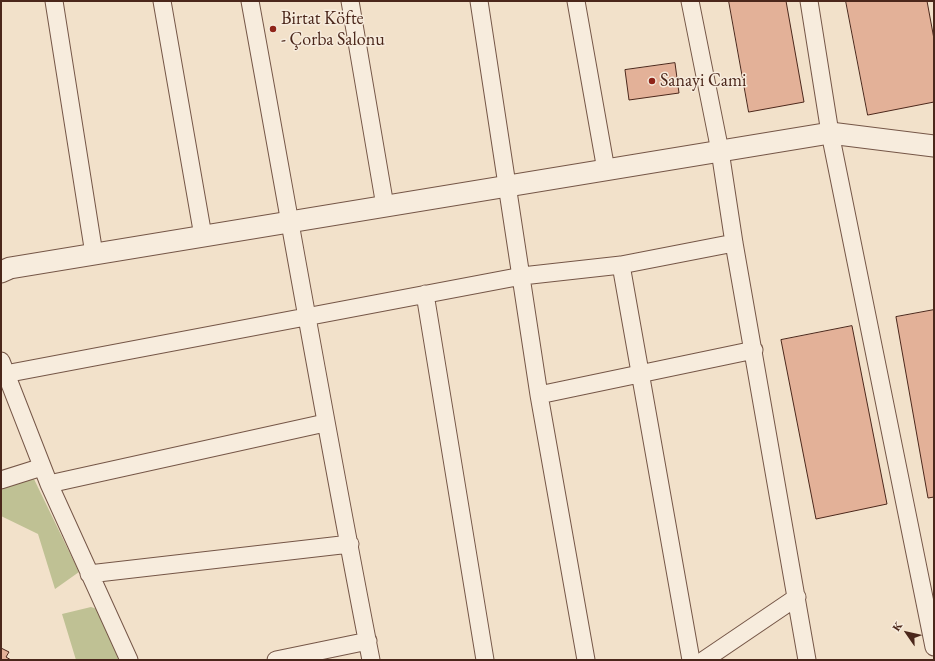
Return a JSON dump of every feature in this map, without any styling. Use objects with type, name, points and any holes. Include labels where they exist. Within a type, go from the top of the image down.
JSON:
[{"type":"street","points":[[54,1],[94,254]]},
{"type":"street","points":[[162,1],[203,236]]},
{"type":"street","points":[[250,1],[325,424],[350,544],[371,660]]},
{"type":"street","points":[[350,1],[384,206]]},
{"type":"street","points":[[479,1],[539,395],[586,660]]},
{"type":"street","points":[[576,1],[606,170]]},
{"type":"street","points":[[690,1],[720,151],[734,243],[754,350],[807,660]]},
{"type":"street","points":[[809,1],[830,133],[934,647]]},
{"type":"street","points":[[1,272],[10,268],[830,133],[934,146]]},
{"type":"street","points":[[129,660],[49,484],[3,368],[306,316],[522,276],[621,265],[734,243]]},
{"type":"street","points":[[621,265],[639,374],[691,660]]},
{"type":"street","points":[[425,294],[486,660]]},
{"type":"street","points":[[539,395],[754,350]]},
{"type":"street","points":[[49,484],[325,424]]},
{"type":"street","points":[[1,480],[42,467]]},
{"type":"street","points":[[89,574],[350,544]]},
{"type":"street","points":[[704,660],[797,597]]},
{"type":"street","points":[[276,660],[368,641]]},
{"type":"green space","points":[[33,477],[79,572],[55,589],[38,534],[1,516],[1,486]]},
{"type":"green space","points":[[91,607],[97,609],[120,660],[76,660],[62,614]]},
{"type":"building","points":[[729,1],[786,1],[804,102],[749,112]]},
{"type":"building","points":[[846,1],[927,1],[934,39],[934,102],[868,115]]},
{"type":"building","name":"Sanayi Cami","points":[[675,63],[679,93],[629,100],[625,70]]},
{"type":"building","points":[[934,310],[934,497],[928,498],[896,317]]},
{"type":"building","points":[[852,326],[887,504],[816,519],[781,340]]},
{"type":"building","points":[[1,648],[9,652],[6,657],[11,660],[1,660]]},
{"type":"place","name":"Birtat Köfte - Çorba Salonu","points":[[273,29]]},
{"type":"place","name":"Sanayi Cami","points":[[652,81]]}]
